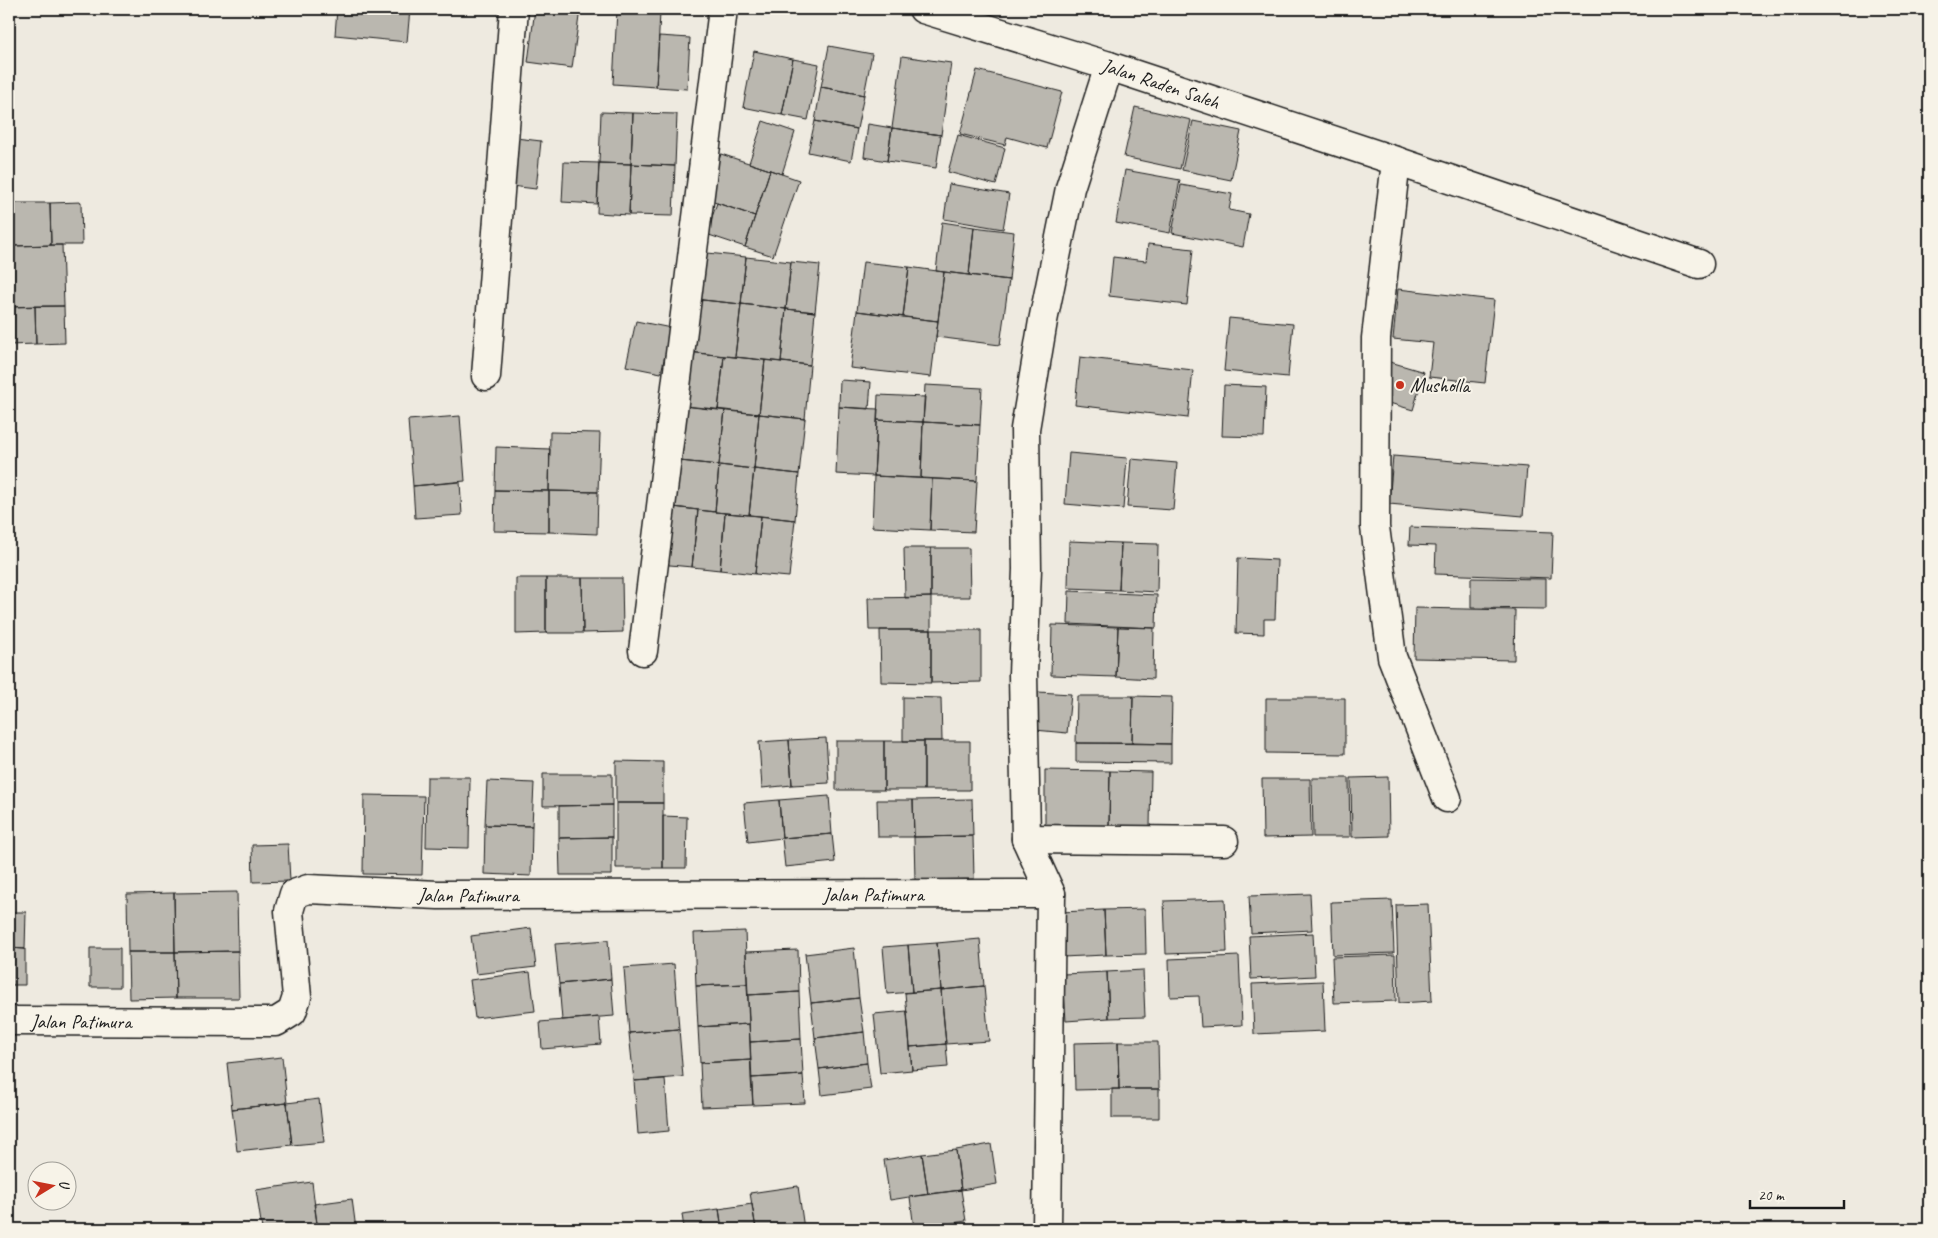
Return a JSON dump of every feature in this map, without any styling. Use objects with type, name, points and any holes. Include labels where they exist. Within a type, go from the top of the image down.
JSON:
[{"type":"street","points":[[486,376],[514,9]]},
{"type":"street","points":[[643,651],[723,9]]},
{"type":"street","name":"Jalan Raden Saleh","points":[[923,9],[1109,66],[1699,264]]},
{"type":"street","points":[[1047,1229],[1052,894],[1026,839],[1023,674],[1027,569],[1025,429],[1043,321],[1070,188],[1109,66]]},
{"type":"street","points":[[1396,161],[1376,338],[1375,527],[1392,657],[1447,798]]},
{"type":"street","points":[[1026,839],[1224,841]]},
{"type":"street","name":"Jalan Patimura","points":[[9,1020],[276,1022],[292,1012],[298,997],[289,911],[294,894],[308,889],[438,895],[1052,894]]},
{"type":"building","points":[[337,9],[410,9],[407,42],[335,35]]},
{"type":"building","points":[[535,9],[580,9],[572,68],[528,62]]},
{"type":"building","points":[[617,10],[660,13],[656,87],[613,84]]},
{"type":"building","points":[[659,36],[690,38],[687,89],[656,87]]},
{"type":"building","points":[[829,46],[872,54],[864,95],[821,87]]},
{"type":"building","points":[[754,51],[793,59],[782,115],[743,107]]},
{"type":"building","points":[[902,56],[951,63],[941,135],[892,128]]},
{"type":"building","points":[[793,59],[819,64],[808,120],[782,115]]},
{"type":"building","points":[[977,70],[1062,92],[1047,148],[1007,137],[1005,145],[960,134]]},
{"type":"building","points":[[821,87],[864,95],[857,129],[815,121]]},
{"type":"building","points":[[1135,107],[1191,120],[1180,169],[1124,157]]},
{"type":"building","points":[[601,112],[633,113],[631,164],[599,163]]},
{"type":"building","points":[[633,113],[677,114],[675,166],[631,164]]},
{"type":"building","points":[[763,121],[795,132],[782,174],[749,163]]},
{"type":"building","points":[[815,121],[857,129],[851,161],[808,152]]},
{"type":"building","points":[[1193,121],[1241,131],[1231,180],[1182,170]]},
{"type":"building","points":[[868,124],[892,128],[887,161],[864,157]]},
{"type":"building","points":[[892,128],[941,135],[936,168],[887,161]]},
{"type":"building","points":[[958,135],[1005,148],[996,185],[948,172]]},
{"type":"building","points":[[507,137],[541,141],[536,189],[503,185]]},
{"type":"building","points":[[721,154],[770,170],[755,216],[705,199]]},
{"type":"building","points":[[564,162],[599,163],[597,204],[562,202]]},
{"type":"building","points":[[599,163],[631,164],[629,215],[597,213]]},
{"type":"building","points":[[631,164],[675,166],[673,216],[629,215]]},
{"type":"building","points":[[770,170],[799,180],[773,256],[745,247]]},
{"type":"building","points":[[1125,170],[1180,180],[1170,233],[1116,223]]},
{"type":"building","points":[[949,184],[1009,194],[1003,229],[944,219]]},
{"type":"building","points":[[1181,185],[1232,194],[1229,210],[1249,214],[1243,247],[1172,233]]},
{"type":"building","points":[[81,202],[82,245],[51,245],[50,203]]},
{"type":"building","points":[[12,203],[50,203],[51,245],[13,246]]},
{"type":"building","points":[[717,203],[755,216],[745,247],[706,234]]},
{"type":"building","points":[[942,222],[974,227],[969,275],[936,271]]},
{"type":"building","points":[[974,227],[1014,232],[1009,280],[969,275]]},
{"type":"building","points":[[1148,244],[1193,249],[1187,305],[1109,296],[1113,257],[1146,261]]},
{"type":"building","points":[[62,245],[64,306],[9,307],[9,246]]},
{"type":"building","points":[[698,252],[746,257],[741,304],[693,299]]},
{"type":"building","points":[[746,257],[791,262],[786,309],[741,304]]},
{"type":"building","points":[[791,262],[820,265],[815,312],[786,309]]},
{"type":"building","points":[[863,262],[909,267],[903,317],[857,311]]},
{"type":"building","points":[[909,267],[944,272],[938,321],[903,317]]},
{"type":"building","points":[[944,272],[1009,280],[1000,345],[936,337]]},
{"type":"building","points":[[1398,289],[1494,300],[1485,383],[1429,377],[1433,343],[1393,339]]},
{"type":"building","points":[[693,299],[741,304],[735,357],[688,352]]},
{"type":"building","points":[[741,304],[786,309],[781,362],[735,357]]},
{"type":"building","points":[[35,306],[36,344],[9,345],[9,307]]},
{"type":"building","points":[[35,306],[64,306],[65,343],[36,344]]},
{"type":"building","points":[[786,309],[815,312],[810,365],[781,362]]},
{"type":"building","points":[[857,311],[938,321],[931,377],[850,368]]},
{"type":"building","points":[[1229,318],[1293,324],[1288,377],[1224,371]]},
{"type":"building","points":[[636,321],[671,328],[661,373],[626,366]]},
{"type":"building","points":[[681,351],[724,356],[718,410],[675,405]]},
{"type":"building","points":[[724,356],[765,360],[759,414],[718,410]]},
{"type":"building","points":[[1080,357],[1193,370],[1188,418],[1075,405]]},
{"type":"building","points":[[765,360],[810,365],[805,419],[759,414]]},
{"type":"building","name":"Musholla","points":[[1387,361],[1424,372],[1413,410],[1376,399]]},
{"type":"building","points":[[840,380],[871,382],[869,409],[839,407]]},
{"type":"building","points":[[925,385],[982,388],[980,425],[923,422]]},
{"type":"building","points":[[1224,385],[1266,387],[1264,437],[1222,436]]},
{"type":"building","points":[[878,395],[925,397],[923,422],[877,420]]},
{"type":"building","points":[[675,405],[725,410],[719,465],[670,460]]},
{"type":"building","points":[[839,407],[878,409],[874,476],[836,474]]},
{"type":"building","points":[[725,410],[759,414],[754,469],[719,465]]},
{"type":"building","points":[[759,414],[805,419],[799,474],[754,469]]},
{"type":"building","points":[[460,416],[465,481],[413,486],[408,420]]},
{"type":"building","points":[[877,420],[923,422],[921,478],[874,476]]},
{"type":"building","points":[[923,422],[980,425],[977,481],[921,478]]},
{"type":"building","points":[[550,432],[600,433],[598,492],[549,491]]},
{"type":"building","points":[[496,447],[550,449],[549,491],[495,490]]},
{"type":"building","points":[[1069,453],[1127,458],[1123,509],[1065,504]]},
{"type":"building","points":[[1393,456],[1527,467],[1523,516],[1389,504]]},
{"type":"building","points":[[1131,459],[1177,463],[1173,510],[1127,507]]},
{"type":"building","points":[[670,460],[719,465],[715,512],[665,506]]},
{"type":"building","points":[[719,465],[754,469],[749,515],[715,512]]},
{"type":"building","points":[[754,469],[799,474],[795,520],[749,515]]},
{"type":"building","points":[[874,476],[932,479],[930,530],[872,527]]},
{"type":"building","points":[[932,479],[977,481],[974,532],[930,530]]},
{"type":"building","points":[[460,482],[462,515],[415,518],[413,486]]},
{"type":"building","points":[[495,490],[549,491],[549,532],[494,531]]},
{"type":"building","points":[[549,491],[598,492],[597,534],[549,532]]},
{"type":"building","points":[[665,506],[698,510],[692,567],[659,564]]},
{"type":"building","points":[[698,510],[725,513],[720,570],[692,567]]},
{"type":"building","points":[[725,513],[761,516],[755,574],[720,570]]},
{"type":"building","points":[[761,516],[795,520],[789,577],[755,574]]},
{"type":"building","points":[[1410,527],[1553,532],[1551,578],[1435,574],[1436,546],[1409,545]]},
{"type":"building","points":[[1069,541],[1121,543],[1119,590],[1068,588]]},
{"type":"building","points":[[1121,543],[1158,544],[1157,592],[1119,590]]},
{"type":"building","points":[[904,548],[931,548],[931,597],[905,598]]},
{"type":"building","points":[[931,548],[969,548],[970,597],[931,597]]},
{"type":"building","points":[[1238,558],[1277,560],[1275,619],[1264,619],[1264,634],[1236,633]]},
{"type":"building","points":[[516,578],[546,578],[546,633],[516,634]]},
{"type":"building","points":[[546,578],[582,578],[583,633],[546,633]]},
{"type":"building","points":[[582,578],[622,578],[623,632],[583,633]]},
{"type":"building","points":[[1471,578],[1546,579],[1546,609],[1471,608]]},
{"type":"building","points":[[1069,591],[1157,595],[1156,628],[1068,624]]},
{"type":"building","points":[[931,597],[931,630],[869,630],[868,598]]},
{"type":"building","points":[[1415,608],[1515,610],[1514,660],[1414,658]]},
{"type":"building","points":[[1052,625],[1118,627],[1116,677],[1051,675]]},
{"type":"building","points":[[1118,627],[1154,628],[1153,679],[1116,677]]},
{"type":"building","points":[[880,630],[931,630],[931,683],[881,682]]},
{"type":"building","points":[[931,630],[981,630],[981,682],[931,683]]},
{"type":"building","points":[[1038,692],[1071,694],[1067,733],[1035,730]]},
{"type":"building","points":[[1077,696],[1133,696],[1132,743],[1076,743]]},
{"type":"building","points":[[1133,696],[1172,697],[1171,744],[1132,743]]},
{"type":"building","points":[[903,697],[941,698],[942,741],[903,741]]},
{"type":"building","points":[[1266,698],[1345,698],[1345,754],[1266,753]]},
{"type":"building","points":[[826,738],[829,783],[792,785],[789,740]]},
{"type":"building","points":[[789,740],[792,785],[762,788],[759,742]]},
{"type":"building","points":[[836,741],[884,741],[884,790],[836,790]]},
{"type":"building","points":[[884,741],[924,741],[924,790],[884,790]]},
{"type":"building","points":[[924,741],[970,741],[970,790],[924,790]]},
{"type":"building","points":[[1076,743],[1171,744],[1171,763],[1076,762]]},
{"type":"building","points":[[616,761],[663,762],[663,803],[616,803]]},
{"type":"building","points":[[1045,770],[1110,771],[1109,826],[1045,825]]},
{"type":"building","points":[[1110,771],[1151,772],[1150,827],[1109,826]]},
{"type":"building","points":[[543,774],[612,774],[612,805],[543,806]]},
{"type":"building","points":[[427,777],[470,777],[469,848],[426,847]]},
{"type":"building","points":[[1388,777],[1389,836],[1352,837],[1351,778]]},
{"type":"building","points":[[1312,778],[1349,778],[1350,837],[1313,837]]},
{"type":"building","points":[[1262,779],[1310,779],[1311,837],[1263,838]]},
{"type":"building","points":[[487,781],[534,783],[532,826],[485,825]]},
{"type":"building","points":[[364,795],[424,796],[422,875],[363,874]]},
{"type":"building","points":[[829,796],[832,834],[782,838],[779,800]]},
{"type":"building","points":[[972,799],[973,836],[914,837],[913,800]]},
{"type":"building","points":[[779,800],[782,838],[748,842],[744,803]]},
{"type":"building","points":[[877,800],[913,800],[914,837],[878,837]]},
{"type":"building","points":[[616,803],[663,803],[663,868],[616,868]]},
{"type":"building","points":[[612,805],[612,837],[559,838],[559,806]]},
{"type":"building","points":[[663,816],[687,817],[686,868],[663,868]]},
{"type":"building","points":[[485,825],[532,826],[531,876],[484,874]]},
{"type":"building","points":[[832,834],[835,862],[785,867],[782,838]]},
{"type":"building","points":[[973,836],[974,879],[915,880],[914,837]]},
{"type":"building","points":[[612,837],[612,875],[560,875],[559,838]]},
{"type":"building","points":[[288,844],[290,881],[253,882],[252,845]]},
{"type":"building","points":[[237,892],[238,951],[175,952],[174,893]]},
{"type":"building","points":[[174,893],[175,952],[128,952],[127,894]]},
{"type":"building","points":[[1310,894],[1312,930],[1251,933],[1249,896]]},
{"type":"building","points":[[1225,899],[1227,952],[1166,954],[1164,901]]},
{"type":"building","points":[[1392,900],[1394,953],[1333,955],[1331,902]]},
{"type":"building","points":[[1428,904],[1432,1001],[1399,1003],[1396,905]]},
{"type":"building","points":[[1145,909],[1146,954],[1106,955],[1104,910]]},
{"type":"building","points":[[1104,910],[1106,955],[1062,957],[1061,912]]},
{"type":"building","points":[[9,912],[26,912],[25,949],[9,948]]},
{"type":"building","points":[[531,928],[536,967],[476,974],[471,936]]},
{"type":"building","points":[[745,931],[747,984],[696,986],[694,933]]},
{"type":"building","points":[[1313,933],[1315,976],[1251,979],[1249,936]]},
{"type":"building","points":[[980,939],[984,986],[941,990],[937,943]]},
{"type":"building","points":[[608,940],[611,979],[559,984],[555,944]]},
{"type":"building","points":[[937,943],[941,990],[912,992],[908,945]]},
{"type":"building","points":[[908,945],[912,992],[887,994],[883,947]]},
{"type":"building","points":[[9,948],[25,949],[25,985],[9,985]]},
{"type":"building","points":[[90,948],[120,948],[120,987],[90,987]]},
{"type":"building","points":[[854,948],[859,998],[811,1003],[805,954]]},
{"type":"building","points":[[798,950],[799,992],[748,995],[746,952]]},
{"type":"building","points":[[238,951],[239,998],[176,998],[175,952]]},
{"type":"building","points":[[128,952],[175,952],[176,998],[129,999]]},
{"type":"building","points":[[1395,955],[1396,1001],[1334,1003],[1332,957]]},
{"type":"building","points":[[1239,956],[1242,1025],[1201,1027],[1199,996],[1170,997],[1169,959]]},
{"type":"building","points":[[674,964],[679,1029],[629,1033],[624,968]]},
{"type":"building","points":[[1143,970],[1145,1017],[1109,1018],[1107,972]]},
{"type":"building","points":[[530,972],[535,1011],[475,1018],[470,980]]},
{"type":"building","points":[[1107,972],[1109,1018],[1066,1021],[1063,974]]},
{"type":"building","points":[[611,979],[614,1016],[562,1020],[559,984]]},
{"type":"building","points":[[1323,981],[1325,1031],[1254,1034],[1252,984]]},
{"type":"building","points":[[747,984],[749,1024],[698,1027],[696,986]]},
{"type":"building","points":[[984,986],[989,1041],[946,1044],[941,990]]},
{"type":"building","points":[[941,990],[946,1044],[910,1047],[905,993]]},
{"type":"building","points":[[799,992],[801,1039],[750,1042],[748,995]]},
{"type":"building","points":[[859,998],[864,1032],[815,1038],[811,1003]]},
{"type":"building","points":[[907,1011],[912,1070],[880,1073],[874,1014]]},
{"type":"building","points":[[599,1017],[601,1044],[542,1049],[540,1022]]},
{"type":"building","points":[[749,1024],[751,1060],[700,1063],[698,1027]]},
{"type":"building","points":[[679,1029],[683,1077],[634,1081],[629,1033]]},
{"type":"building","points":[[864,1032],[867,1063],[819,1069],[815,1038]]},
{"type":"building","points":[[801,1039],[803,1075],[751,1078],[750,1042]]},
{"type":"building","points":[[1118,1042],[1158,1042],[1159,1089],[1119,1089]]},
{"type":"building","points":[[1118,1042],[1119,1089],[1075,1090],[1074,1043]]},
{"type":"building","points":[[946,1044],[948,1067],[912,1070],[910,1047]]},
{"type":"building","points":[[282,1057],[287,1103],[232,1109],[227,1063]]},
{"type":"building","points":[[751,1060],[753,1105],[702,1107],[700,1063]]},
{"type":"building","points":[[867,1063],[871,1089],[822,1095],[819,1069]]},
{"type":"building","points":[[803,1075],[805,1103],[753,1105],[751,1078]]},
{"type":"building","points":[[665,1079],[669,1131],[638,1134],[634,1081]]},
{"type":"building","points":[[1112,1089],[1159,1089],[1159,1118],[1112,1118]]},
{"type":"building","points":[[319,1099],[324,1142],[292,1145],[287,1103]]},
{"type":"building","points":[[287,1103],[292,1145],[237,1151],[232,1109]]},
{"type":"building","points":[[991,1144],[997,1184],[961,1190],[956,1150]]},
{"type":"building","points":[[956,1150],[961,1190],[928,1194],[922,1154]]},
{"type":"building","points":[[922,1154],[928,1194],[890,1200],[884,1160]]},
{"type":"building","points":[[312,1182],[317,1224],[281,1229],[262,1229],[256,1190]]},
{"type":"building","points":[[798,1186],[804,1229],[756,1229],[750,1193]]},
{"type":"building","points":[[961,1190],[966,1221],[914,1229],[910,1197]]},
{"type":"building","points":[[352,1199],[356,1229],[318,1229],[314,1204]]},
{"type":"building","points":[[752,1204],[756,1229],[722,1229],[719,1209]]},
{"type":"building","points":[[719,1209],[722,1229],[684,1229],[682,1214]]},
{"type":"building","points":[[317,1224],[318,1229],[281,1229]]},
{"type":"place","name":"Musholla","points":[[1400,385]]}]
